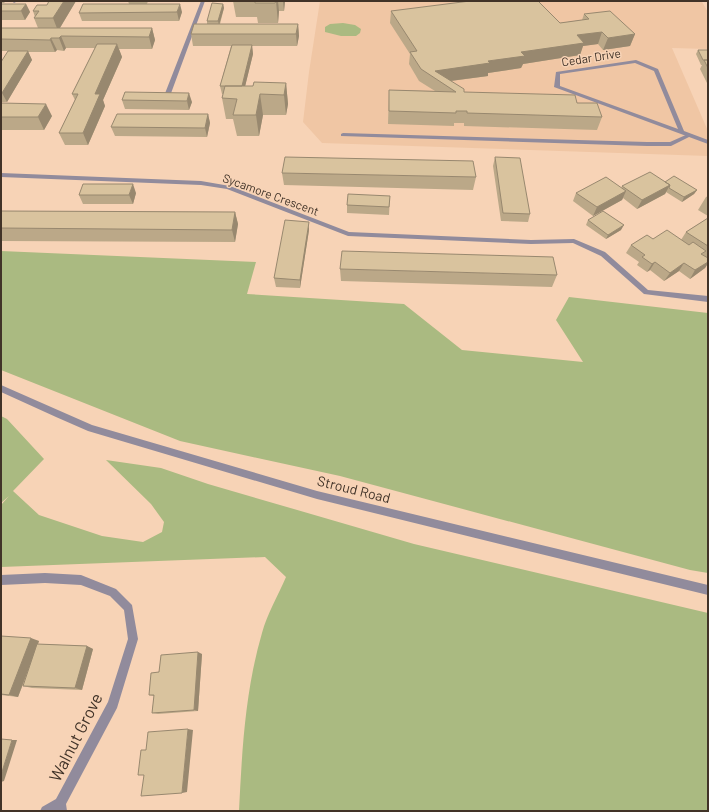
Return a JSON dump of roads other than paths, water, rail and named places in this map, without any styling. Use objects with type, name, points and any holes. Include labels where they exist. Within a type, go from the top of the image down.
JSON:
[{"type":"street","points":[[166,96],[203,1]]},
{"type":"street","name":"Cedar Drive","points":[[682,133],[656,70],[636,61],[558,73],[557,87],[682,133],[708,142]]},
{"type":"street","points":[[159,95],[174,96]]},
{"type":"street","points":[[343,134],[647,144],[672,144],[690,135]]},
{"type":"street","name":"Sycamore Crescent","points":[[1,175],[201,182],[228,187],[348,234],[531,242],[574,241],[603,254],[646,292],[708,298]]},
{"type":"street","name":"Stroud Road","points":[[1,388],[91,428],[317,495],[708,590]]},
{"type":"street","name":"Walnut Grove","points":[[1,580],[45,578],[82,580],[113,592],[129,608],[133,639],[113,704],[60,807],[46,811]]}]
